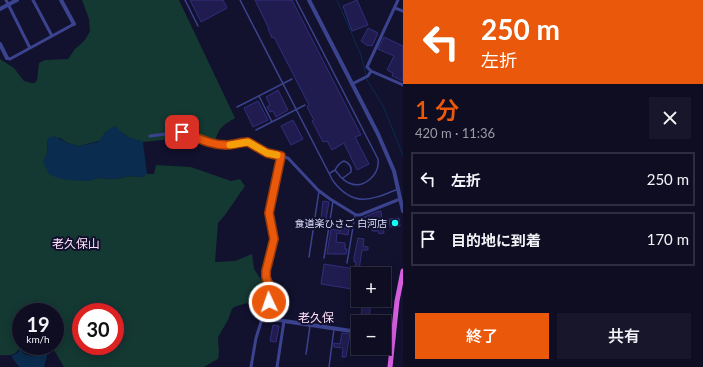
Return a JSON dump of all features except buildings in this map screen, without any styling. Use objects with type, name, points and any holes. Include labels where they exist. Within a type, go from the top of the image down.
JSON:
[{"type":"highway","points":[[390,367],[403,270]]},
{"type":"street","points":[[6,0],[30,48]]},
{"type":"street","points":[[0,9],[17,0]]},
{"type":"street","points":[[33,0],[52,36]]},
{"type":"street","points":[[0,44],[7,58],[10,58],[74,24],[61,0]]},
{"type":"street","points":[[309,0],[386,152],[394,171],[403,211]]},
{"type":"street","points":[[398,0],[367,67],[371,71],[403,85]]},
{"type":"street","points":[[394,8],[403,11]]},
{"type":"street","points":[[351,84],[368,76],[371,71]]},
{"type":"street","points":[[150,136],[182,132],[196,138],[219,144],[248,142],[267,153],[288,158],[319,190],[333,201],[355,214],[360,215],[400,199]]},
{"type":"street","points":[[251,367],[256,338],[269,302],[270,288],[266,277],[266,271],[274,239],[269,213],[281,156]]},
{"type":"street","points":[[262,318],[351,331]]},
{"type":"street","points":[[277,367],[284,322]]},
{"type":"lane","points":[[185,0],[198,26]]},
{"type":"lane","points":[[240,0],[329,173],[339,188],[348,195],[360,200],[374,198],[398,189]]},
{"type":"lane","points":[[296,0],[378,160],[379,165],[378,170],[374,175],[366,183],[361,185],[349,184],[335,170]]},
{"type":"lane","points":[[237,107],[292,79]]},
{"type":"lane","points":[[259,96],[272,122]]},
{"type":"lane","points":[[256,130],[305,105]]},
{"type":"lane","points":[[329,173],[335,170],[336,167],[344,161],[349,164],[351,172],[346,177],[342,178]]},
{"type":"lane","points":[[309,257],[319,190]]},
{"type":"lane","points":[[324,258],[333,201]]},
{"type":"lane","points":[[348,263],[355,214]]},
{"type":"lane","points":[[306,354],[310,325]]},
{"type":"lane","points":[[329,367],[334,329]]},
{"type":"green space","points":[[82,0],[179,0],[235,118],[222,127],[215,142],[192,134],[181,138],[143,142],[131,139],[118,130],[107,131],[99,141],[79,146],[67,143],[60,138],[48,138],[47,154],[43,163],[88,181],[97,178],[115,179],[130,176],[142,177],[147,174],[154,174],[156,165],[191,167],[231,181],[240,179],[245,186],[218,223],[215,262],[235,261],[252,254],[254,269],[265,285],[261,314],[247,303],[234,307],[218,337],[218,359],[204,367],[64,367],[57,355],[64,355],[64,303],[12,303],[12,355],[0,355],[0,59],[14,68],[24,81],[35,83],[37,80],[39,63],[45,60],[68,59],[75,49],[85,40],[90,31],[89,19]]},
{"type":"water","points":[[115,126],[126,136],[143,142],[147,174],[142,177],[130,176],[115,179],[97,178],[88,181],[67,180],[49,174],[43,162],[47,154],[48,138],[54,136],[67,143],[79,146],[98,142],[107,131]]},
{"type":"water","points":[[47,355],[44,367],[19,367],[11,356]]},
{"type":"waterway","points":[[337,0],[361,55],[366,75]]},
{"type":"waterway","points":[[366,78],[383,106],[403,155]]},
{"type":"slow traffic","points":[[230,145],[248,142],[267,153],[277,155]]},
{"type":"place","name":"食道楽ひさご 白河店","points":[[395,223]]},
{"type":"district","name":"老久保山","points":[[76,243]]},
{"type":"district","name":"老久保","points":[[316,317]]},
{"type":"route","points":[[182,132],[212,143],[226,145],[248,142],[267,153],[281,156],[269,213],[274,239],[266,271],[266,277],[270,288],[269,302]]}]
